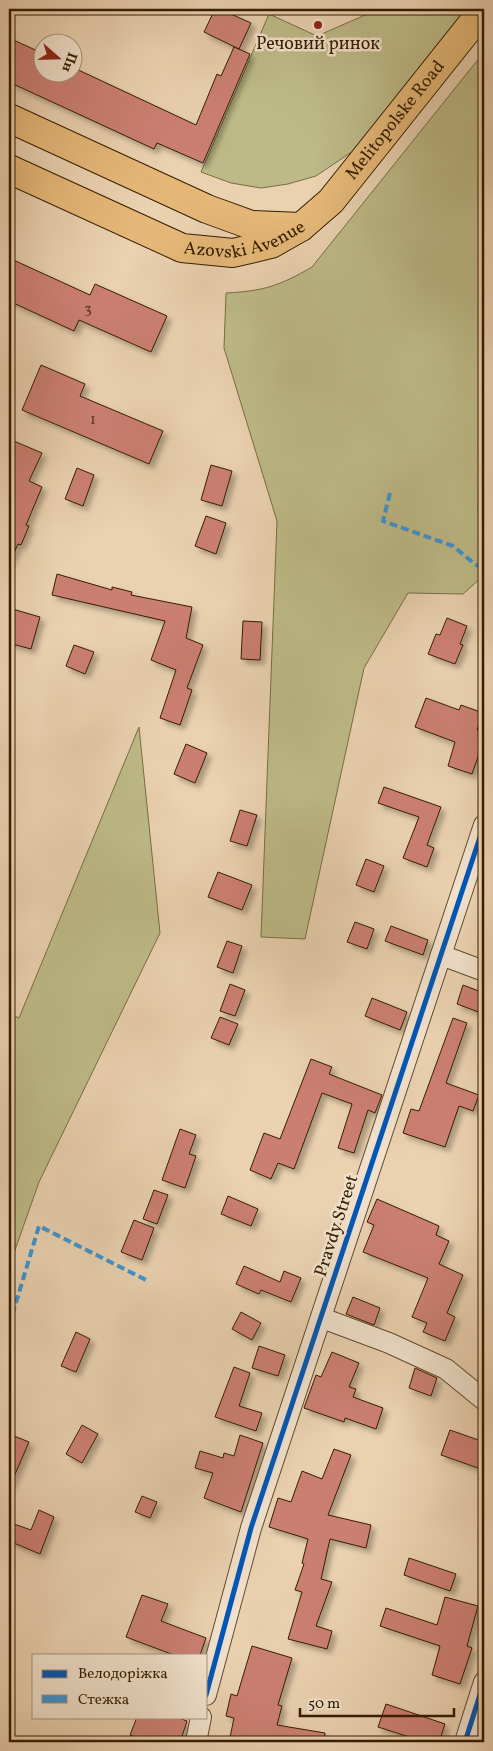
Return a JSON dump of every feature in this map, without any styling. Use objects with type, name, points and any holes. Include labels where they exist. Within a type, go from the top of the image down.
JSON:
[{"type":"main road","name":"Melitopolske Road","points":[[301,227],[331,201],[484,10]]},
{"type":"main road","name":"Azovski Avenue","points":[[9,118],[207,209],[251,225],[301,227]]},
{"type":"main road","name":"Azovski Avenue","points":[[9,169],[182,248],[233,253],[271,244],[301,227]]},
{"type":"street","name":"Pravdy Street","points":[[208,1688],[251,1528],[484,825]]},
{"type":"street","points":[[441,955],[484,971]]},
{"type":"street","points":[[322,1318],[389,1343],[446,1370],[484,1400]]},
{"type":"street","points":[[465,1742],[484,1682]]},
{"type":"street","points":[[196,1742],[202,1718]]},
{"type":"shaded area","points":[[379,9],[468,9],[356,149],[316,176],[288,184],[261,188],[231,183],[201,172],[269,14],[317,36]]},
{"type":"shaded area","points":[[484,52],[484,575],[463,594],[408,593],[364,668],[305,939],[261,937],[277,521],[224,348],[226,293],[251,291],[271,286],[290,279],[312,267]]},
{"type":"shaded area","points":[[139,727],[160,933],[39,1182],[9,1267],[9,1013],[19,1018]]},
{"type":"building","points":[[215,9],[220,9],[251,23],[239,49],[204,32]]},
{"type":"building","points":[[9,38],[32,48],[32,82],[82,82],[82,72],[196,125],[217,74],[221,76],[234,47],[250,54],[203,163],[157,143],[154,149],[9,82]]},
{"type":"building","points":[[9,258],[90,295],[95,284],[167,316],[151,352],[79,320],[74,331],[9,301]]},
{"type":"building","points":[[41,365],[85,384],[80,396],[163,431],[149,464],[22,410]]},
{"type":"building","points":[[9,439],[42,453],[29,481],[42,487],[26,525],[29,526],[21,545],[18,544],[9,564]]},
{"type":"building","points":[[211,465],[232,471],[222,506],[201,500]]},
{"type":"building","points":[[77,468],[94,475],[83,506],[65,499]]},
{"type":"building","points":[[206,516],[226,523],[216,554],[195,546]]},
{"type":"building","points":[[57,574],[112,590],[112,587],[132,592],[131,595],[192,607],[186,638],[203,645],[187,688],[192,690],[180,725],[160,718],[176,670],[151,660],[165,621],[52,595]]},
{"type":"building","points":[[9,608],[40,617],[31,649],[9,643]]},
{"type":"building","points":[[447,618],[467,626],[460,644],[463,645],[455,664],[428,654],[436,634],[440,635]]},
{"type":"building","points":[[243,621],[262,622],[260,660],[241,659]]},
{"type":"building","points":[[74,645],[94,652],[85,674],[66,666]]},
{"type":"building","points":[[426,698],[459,710],[461,705],[483,713],[477,730],[484,733],[484,740],[472,774],[448,766],[455,742],[415,727]]},
{"type":"building","points":[[186,744],[207,753],[195,783],[174,774]]},
{"type":"building","points":[[384,787],[441,807],[427,845],[434,848],[427,867],[403,858],[419,817],[378,803]]},
{"type":"building","points":[[240,810],[257,815],[247,846],[230,841]]},
{"type":"building","points":[[366,859],[384,866],[374,892],[356,885]]},
{"type":"building","points":[[218,872],[252,885],[242,910],[208,897]]},
{"type":"building","points":[[355,922],[374,929],[367,949],[347,942]]},
{"type":"building","points":[[391,926],[428,940],[423,955],[385,941]]},
{"type":"building","points":[[227,941],[242,946],[233,973],[217,967]]},
{"type":"building","points":[[230,984],[245,990],[235,1016],[220,1011]]},
{"type":"building","points":[[463,985],[484,993],[484,1014],[457,1004]]},
{"type":"building","points":[[372,998],[407,1012],[400,1030],[365,1016]]},
{"type":"building","points":[[220,1017],[238,1024],[229,1045],[211,1038]]},
{"type":"building","points":[[453,1018],[467,1023],[446,1083],[479,1095],[473,1111],[459,1106],[445,1147],[403,1133],[411,1109],[419,1111]]},
{"type":"building","points":[[311,1059],[332,1067],[329,1074],[382,1095],[375,1113],[368,1110],[354,1153],[338,1148],[352,1104],[322,1093],[294,1169],[278,1163],[271,1179],[250,1170],[264,1133],[280,1139]]},
{"type":"building","points":[[180,1129],[196,1135],[189,1154],[196,1156],[185,1188],[162,1180]]},
{"type":"building","points":[[154,1190],[168,1195],[157,1224],[143,1219]]},
{"type":"building","points":[[228,1196],[258,1209],[251,1226],[221,1214]]},
{"type":"building","points":[[377,1199],[439,1226],[436,1235],[449,1241],[439,1264],[463,1275],[447,1313],[455,1317],[445,1341],[423,1332],[427,1323],[412,1317],[428,1278],[363,1252],[374,1225],[367,1222]]},
{"type":"building","points":[[134,1220],[154,1228],[142,1260],[121,1252]]},
{"type":"building","points":[[244,1266],[280,1282],[284,1271],[301,1278],[291,1302],[261,1290],[259,1294],[236,1284]]},
{"type":"building","points":[[353,1297],[380,1308],[374,1325],[346,1314]]},
{"type":"building","points":[[241,1312],[261,1323],[252,1340],[232,1329]]},
{"type":"building","points":[[76,1332],[90,1339],[76,1372],[61,1366]]},
{"type":"building","points":[[259,1346],[285,1355],[278,1376],[252,1368]]},
{"type":"building","points":[[332,1352],[359,1363],[349,1387],[356,1389],[353,1397],[383,1408],[376,1429],[345,1418],[344,1422],[304,1408],[316,1375],[321,1377]]},
{"type":"building","points":[[234,1367],[250,1373],[239,1406],[262,1413],[256,1431],[215,1417]]},
{"type":"building","points":[[415,1368],[437,1378],[431,1396],[409,1388]]},
{"type":"building","points":[[82,1425],[98,1434],[82,1463],[66,1454]]},
{"type":"building","points":[[450,1430],[484,1442],[478,1468],[441,1455]]},
{"type":"building","points":[[9,1434],[29,1442],[9,1488]]},
{"type":"building","points":[[240,1435],[263,1443],[241,1512],[204,1498],[213,1473],[195,1468],[200,1451],[223,1458],[224,1453],[234,1456]]},
{"type":"building","points":[[334,1449],[351,1455],[328,1515],[371,1525],[366,1548],[330,1539],[321,1579],[332,1582],[316,1626],[332,1631],[327,1649],[288,1639],[302,1592],[295,1590],[304,1564],[302,1563],[308,1539],[269,1527],[278,1498],[291,1502],[302,1471],[322,1479]]},
{"type":"building","points":[[142,1496],[157,1502],[150,1518],[135,1512]]},
{"type":"building","points":[[39,1510],[54,1517],[40,1554],[9,1541],[14,1524],[31,1530]]},
{"type":"building","points":[[409,1558],[456,1574],[450,1591],[404,1575]]},
{"type":"building","points":[[142,1595],[168,1604],[161,1621],[206,1638],[200,1654],[171,1654],[126,1637]]},
{"type":"building","points":[[445,1597],[478,1606],[467,1646],[472,1648],[460,1684],[432,1675],[440,1646],[380,1626],[386,1608],[437,1625]]},
{"type":"building","points":[[252,1646],[292,1658],[278,1705],[282,1706],[277,1725],[325,1733],[324,1742],[229,1742],[234,1718],[226,1716],[231,1694],[237,1696]]},
{"type":"building","points":[[386,1704],[445,1724],[439,1742],[425,1742],[378,1727]]},
{"type":"building","points":[[137,1718],[179,1718],[187,1721],[180,1742],[149,1742],[130,1735]]},
{"type":"marked path","points":[[390,493],[383,521],[453,546],[476,565],[484,567]]},
{"type":"marked path","points":[[478,504],[484,506]]},
{"type":"marked path","points":[[9,1326],[39,1226],[146,1280]]},
{"type":"cycle path","points":[[208,1688],[251,1528],[484,825]]},
{"type":"cycle path","points":[[465,1742],[484,1682]]},
{"type":"place","name":"Речовий ринок","points":[[318,25]]}]
